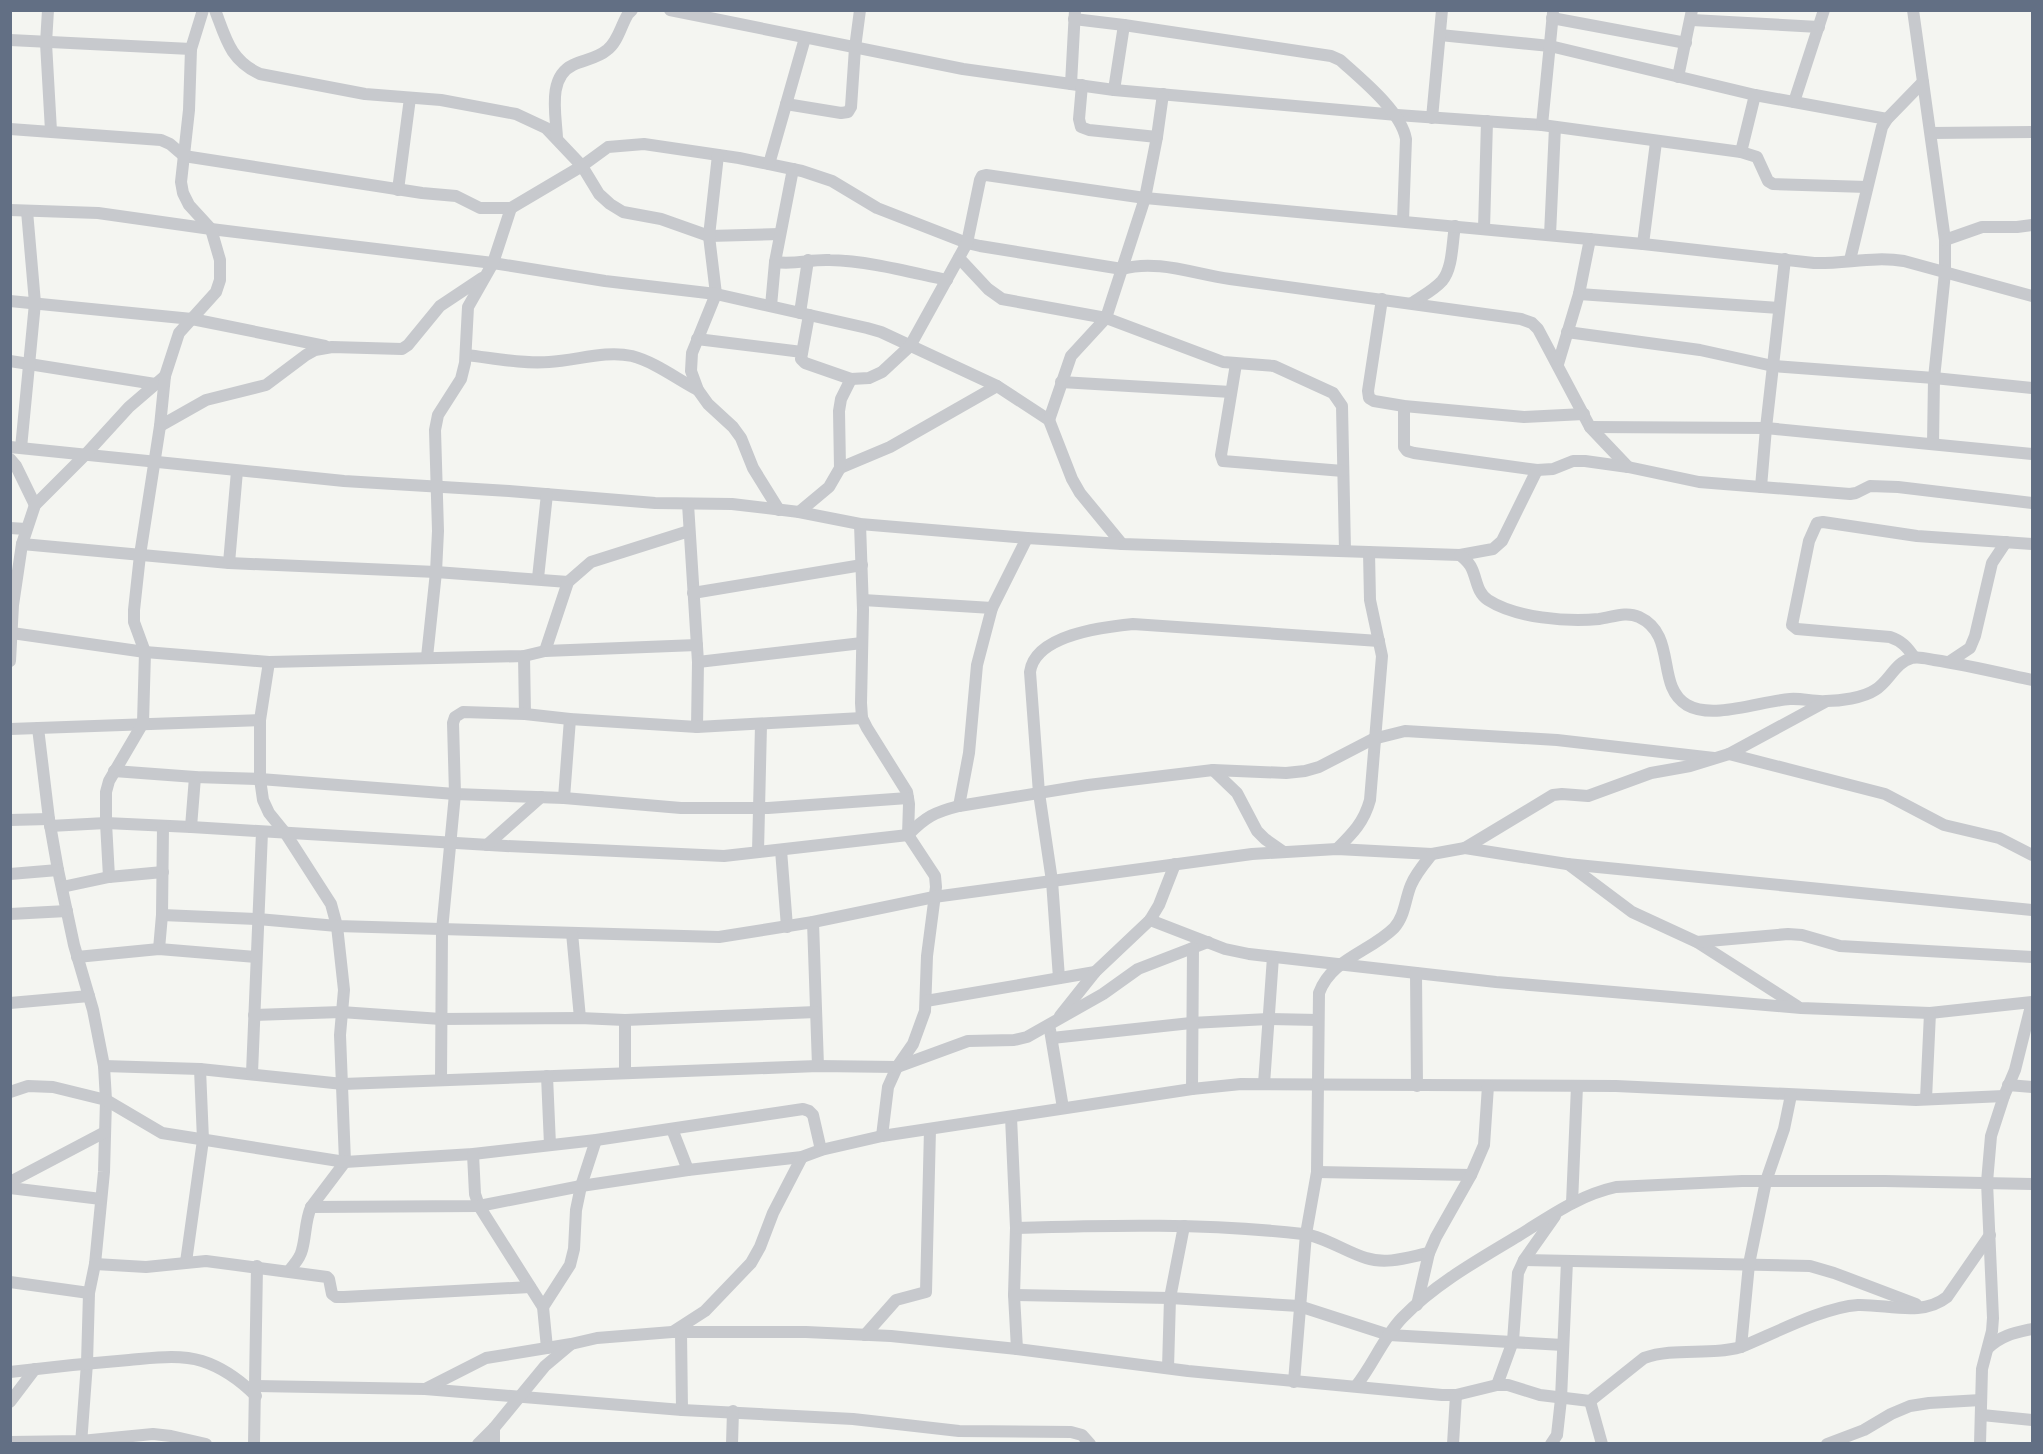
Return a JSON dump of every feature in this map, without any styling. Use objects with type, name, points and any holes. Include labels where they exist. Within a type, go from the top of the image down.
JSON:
[{"type":"street","points":[[48,10],[46,43],[51,131]]},
{"type":"street","points":[[109,877],[106,792],[114,771],[143,723],[145,652],[134,622],[134,610],[159,426],[160,380],[179,333],[216,292],[220,280],[220,260],[212,229],[189,205],[181,182],[189,110],[192,49],[203,10]]},
{"type":"street","points":[[215,10],[230,48],[238,59],[260,74],[365,94],[441,100],[516,114],[546,128],[582,166],[599,194],[623,212],[661,219],[709,236],[780,234]]},
{"type":"street","points":[[556,138],[555,92],[561,73],[570,66],[609,50],[628,14],[633,10]]},
{"type":"street","points":[[669,10],[963,69],[1076,85],[1397,115],[1549,126],[1741,152],[1757,157],[1768,181],[1773,184],[1867,187]]},
{"type":"street","points":[[720,10],[727,22]]},
{"type":"street","points":[[786,104],[841,113],[848,112],[851,107],[860,10]]},
{"type":"street","points":[[1432,117],[1442,10]]},
{"type":"street","points":[[1794,102],[1824,10]]},
{"type":"street","points":[[1913,10],[1946,240],[1945,273],[1934,378],[1933,444]]},
{"type":"street","points":[[1550,235],[1550,46],[1553,14],[1686,43]]},
{"type":"street","points":[[1157,137],[1089,130],[1081,127],[1076,85],[1075,15],[1124,25],[1331,56],[1340,60],[1397,115],[1404,129],[1406,139],[1402,221]]},
{"type":"street","points":[[1678,77],[1692,15],[1818,27]]},
{"type":"street","points":[[1114,90],[1124,25]]},
{"type":"street","points":[[1440,35],[1550,46],[1755,95],[1887,119]]},
{"type":"street","points":[[770,164],[805,38]]},
{"type":"street","points":[[10,40],[192,49]]},
{"type":"street","points":[[1850,260],[1879,137],[1887,119],[1923,82]]},
{"type":"street","points":[[1049,420],[1071,356],[1106,318],[1144,198],[1157,137],[1163,94]]},
{"type":"street","points":[[1741,152],[1755,95]]},
{"type":"street","points":[[398,190],[410,98]]},
{"type":"street","points":[[1484,229],[1487,121]]},
{"type":"street","points":[[10,129],[161,140],[170,144],[184,156],[398,190],[456,196],[480,208],[511,208],[582,166],[608,147],[644,144],[793,169],[832,181],[877,208],[967,243],[1122,269],[1153,265],[1215,277],[1521,319],[1532,323],[1538,329],[1590,427],[1628,467]]},
{"type":"street","points":[[1931,133],[2032,132]]},
{"type":"street","points":[[1643,244],[1656,142]]},
{"type":"street","points":[[718,155],[709,236],[716,294],[692,353],[692,371],[698,390],[708,404],[733,427],[741,438],[753,468],[779,510]]},
{"type":"street","points":[[771,306],[774,262],[793,169]]},
{"type":"street","points":[[808,260],[801,359],[805,363],[851,379],[869,378],[882,372],[910,346],[967,243],[980,180],[986,175],[1144,198],[1785,259],[1832,263],[1886,258],[2032,296]]},
{"type":"street","points":[[427,657],[438,531],[435,430],[438,415],[461,379],[466,355],[468,307],[493,263],[511,208]]},
{"type":"street","points":[[10,210],[98,213],[493,263],[605,281],[716,294],[867,328],[997,386],[1049,420],[1072,479],[1080,493],[1122,544]]},
{"type":"street","points":[[27,211],[34,303],[29,364],[16,447],[344,481],[655,503],[732,504],[799,512],[860,524],[1027,538],[1122,544],[1460,555],[1493,549],[1502,541],[1537,470]]},
{"type":"street","points":[[1946,240],[1982,227],[2032,225]]},
{"type":"street","points":[[1412,303],[1436,287],[1448,271],[1455,226]]},
{"type":"street","points":[[1558,364],[1579,294],[1590,239]]},
{"type":"street","points":[[959,258],[988,289],[1002,299],[1106,318],[1213,358],[1236,364],[1274,366],[1333,393],[1342,406],[1345,551]]},
{"type":"street","points":[[1761,488],[1785,259]]},
{"type":"street","points":[[774,262],[790,264],[808,260],[852,262],[947,280]]},
{"type":"street","points":[[10,301],[192,319],[332,347],[402,349],[408,345],[440,306],[485,276]]},
{"type":"street","points":[[1579,294],[1779,308]]},
{"type":"street","points":[[1382,299],[1369,398],[1404,406],[1524,417],[1584,414]]},
{"type":"street","points":[[1567,332],[1700,350],[1773,366],[2032,388]]},
{"type":"street","points":[[697,339],[802,352]]},
{"type":"street","points":[[159,426],[206,400],[266,385],[306,355],[315,350],[332,347]]},
{"type":"street","points":[[466,355],[534,363],[614,354],[623,355],[644,361],[698,390]]},
{"type":"street","points":[[10,361],[160,380]]},
{"type":"street","points":[[1236,364],[1221,456],[1223,460],[1343,471]]},
{"type":"street","points":[[799,512],[829,487],[840,468],[839,411],[841,399],[851,379]]},
{"type":"street","points":[[10,661],[13,584],[26,529],[35,505],[129,407],[160,380]]},
{"type":"street","points":[[1061,382],[1231,392]]},
{"type":"street","points":[[840,468],[890,447],[997,386]]},
{"type":"street","points":[[1404,406],[1404,447],[1407,451],[1537,470],[1553,469],[1578,461],[1628,467],[1699,482],[1761,488],[1850,494],[1870,486],[1898,487],[2032,503]]},
{"type":"street","points":[[1590,427],[1766,428],[2032,454]]},
{"type":"street","points":[[10,459],[16,466],[35,505]]},
{"type":"street","points":[[230,563],[237,471]]},
{"type":"street","points":[[538,578],[547,494]]},
{"type":"street","points":[[688,504],[698,662],[698,727]]},
{"type":"street","points":[[1914,657],[1906,646],[1890,637],[1797,629],[1792,625],[1809,541],[1817,524],[1823,522],[1917,536],[2032,544]]},
{"type":"street","points":[[860,524],[863,600],[862,718],[907,792],[908,835],[935,876],[923,1018],[913,1044],[897,1067],[888,1087],[882,1136]]},
{"type":"street","points":[[10,528],[26,529]]},
{"type":"street","points":[[545,651],[568,582],[591,562],[689,531]]},
{"type":"street","points":[[959,806],[969,753],[977,665],[992,608],[1027,538]]},
{"type":"street","points":[[1949,662],[1970,648],[1975,636],[1992,563],[2006,542]]},
{"type":"street","points":[[22,544],[230,563],[436,572],[568,582]]},
{"type":"street","points":[[1337,849],[1359,825],[1366,814],[1370,800],[1373,739],[1382,656],[1370,600],[1369,552]]},
{"type":"street","points":[[1460,555],[1472,568],[1476,586],[1483,596],[1489,601],[1518,612],[1580,620],[1626,614],[1638,616],[1652,625],[1662,639],[1669,678],[1677,695],[1687,705],[1702,710],[1788,699],[1826,701],[1860,695],[1875,690],[1896,668],[1914,657],[2032,680]]},
{"type":"street","points":[[693,593],[862,565]]},
{"type":"street","points":[[863,600],[992,608]]},
{"type":"street","points":[[1059,978],[1052,881],[1039,793],[1030,672],[1031,664],[1037,654],[1050,644],[1108,627],[1133,624],[1379,641]]},
{"type":"street","points":[[12,633],[145,652],[269,662],[524,656],[545,651],[696,645]]},
{"type":"street","points":[[698,662],[862,643]]},
{"type":"street","points":[[524,656],[525,714]]},
{"type":"street","points":[[269,662],[260,720],[260,778],[263,800],[269,813],[286,834],[331,904],[337,926],[344,990],[340,1035],[345,1162],[311,1207],[303,1249],[289,1271]]},
{"type":"street","points":[[1465,848],[1553,795],[1588,796],[1651,773],[1690,766],[1729,754],[1826,701]]},
{"type":"street","points":[[441,1080],[442,930],[455,794],[453,723],[455,717],[463,712],[525,714],[698,727],[862,718]]},
{"type":"street","points":[[564,798],[570,719]]},
{"type":"street","points":[[10,729],[260,720]]},
{"type":"street","points":[[758,852],[761,725]]},
{"type":"street","points":[[38,728],[49,822],[58,870],[104,1066],[106,1100],[101,1199],[95,1264],[89,1293],[81,1442]]},
{"type":"street","points":[[10,820],[191,827],[450,843],[724,856],[813,844],[908,835],[924,819],[938,812],[959,806],[1039,793],[1213,770],[1286,773],[1305,771],[1319,767],[1373,739],[1418,731],[1557,740],[1714,758]]},
{"type":"street","points":[[1729,754],[1885,794],[1944,825],[1989,835],[2032,855]]},
{"type":"street","points":[[1213,770],[1237,793],[1257,831],[1282,851]]},
{"type":"street","points":[[114,771],[195,777],[260,778],[455,794],[541,796],[656,807],[759,808],[908,798]]},
{"type":"street","points":[[191,827],[195,777]]},
{"type":"street","points":[[487,845],[541,796]]},
{"type":"street","points":[[159,949],[162,915],[163,826]]},
{"type":"street","points":[[252,1073],[262,832]]},
{"type":"street","points":[[162,915],[258,919],[337,926],[719,937],[787,927],[934,897],[1282,851],[1337,849],[1432,854],[1465,848],[1567,864],[2032,910]]},
{"type":"street","points":[[781,850],[787,927]]},
{"type":"street","points":[[1294,1382],[1306,1234],[1317,1172],[1319,993],[1323,982],[1338,965],[1384,936],[1395,926],[1402,916],[1411,886],[1432,854]]},
{"type":"street","points":[[1063,1108],[1052,1028],[1095,972],[1150,920],[1159,905],[1174,864]]},
{"type":"street","points":[[1567,864],[1632,912],[1697,942],[1801,1008]]},
{"type":"street","points":[[10,874],[58,870]]},
{"type":"street","points":[[62,887],[109,877],[163,872]]},
{"type":"street","points":[[10,914],[67,911]]},
{"type":"street","points":[[1150,920],[1225,949],[1272,957],[1496,982],[1801,1008],[1930,1013],[2032,1002],[2020,1051],[1991,1136],[1987,1182],[1993,1318],[1982,1369],[1980,1443]]},
{"type":"street","points":[[813,922],[818,1066]]},
{"type":"street","points":[[572,933],[580,1018]]},
{"type":"street","points":[[1697,942],[1788,934],[1802,935],[1839,946],[2032,957]]},
{"type":"street","points":[[104,1066],[200,1068],[343,1084],[818,1066],[897,1067],[968,1041],[1014,1041],[1052,1028],[1138,969],[1208,942]]},
{"type":"street","points":[[1192,1089],[1193,948]]},
{"type":"street","points":[[77,957],[159,949],[256,957]]},
{"type":"street","points":[[1264,1084],[1272,957]]},
{"type":"street","points":[[926,1001],[1095,972]]},
{"type":"street","points":[[1416,973],[1417,1086]]},
{"type":"street","points":[[10,1003],[89,996]]},
{"type":"street","points":[[254,1015],[341,1012],[441,1018],[625,1020],[816,1012]]},
{"type":"street","points":[[1926,1100],[1930,1013]]},
{"type":"street","points":[[1052,1028],[1268,1019],[1318,1020]]},
{"type":"street","points":[[625,1020],[625,1072]]},
{"type":"street","points":[[186,1262],[203,1140],[200,1068]]},
{"type":"street","points":[[547,1076],[550,1145]]},
{"type":"street","points":[[311,1207],[479,1206],[581,1186],[688,1170],[802,1157],[821,1150],[882,1136],[1192,1089],[1241,1084],[1616,1086],[1926,1100],[2032,1087]]},
{"type":"street","points":[[10,1092],[28,1086],[53,1087],[106,1100],[162,1133],[345,1162],[473,1154],[596,1140],[803,1108],[813,1115],[821,1150]]},
{"type":"street","points":[[1417,1305],[1429,1253],[1471,1175],[1484,1145],[1488,1086]]},
{"type":"street","points":[[1572,1203],[1578,1086]]},
{"type":"street","points":[[1741,1347],[1749,1264],[1766,1181],[1787,1119],[1791,1095]]},
{"type":"street","points":[[1011,1117],[1016,1228],[1014,1295],[1017,1349]]},
{"type":"street","points":[[672,1129],[688,1170]]},
{"type":"street","points":[[865,1335],[896,1300],[926,1293],[930,1129]]},
{"type":"street","points":[[10,1182],[105,1132]]},
{"type":"street","points":[[543,1307],[570,1265],[581,1186],[596,1140]]},
{"type":"street","points":[[473,1154],[475,1194],[479,1206],[543,1307],[547,1348]]},
{"type":"street","points":[[676,1332],[705,1311],[751,1263],[773,1213],[802,1157]]},
{"type":"street","points":[[1317,1172],[1471,1175]]},
{"type":"street","points":[[1356,1386],[1401,1319],[1417,1305],[1469,1265],[1559,1210],[1601,1190],[1616,1187],[1766,1181],[2032,1184]]},
{"type":"street","points":[[10,1188],[101,1199]]},
{"type":"street","points":[[1497,1385],[1513,1341],[1518,1273],[1524,1260],[1559,1210]]},
{"type":"street","points":[[1016,1228],[1126,1224],[1184,1226],[1306,1234],[1367,1259],[1380,1261],[1429,1253]]},
{"type":"street","points":[[1168,1368],[1170,1298],[1184,1226]]},
{"type":"street","points":[[425,1389],[486,1358],[597,1338],[676,1332],[806,1332],[1017,1349],[1294,1382],[1456,1395],[1497,1385],[1508,1385],[1561,1399],[1590,1401],[1644,1358],[1653,1355],[1670,1352],[1728,1351],[1832,1310],[1857,1305],[1926,1308],[1938,1304],[1947,1297],[1990,1235]]},
{"type":"street","points":[[1524,1260],[1810,1266],[1926,1308]]},
{"type":"street","points":[[95,1264],[146,1267],[206,1261],[257,1266],[327,1277],[332,1294],[336,1297],[530,1287]]},
{"type":"street","points":[[1551,1443],[1557,1435],[1561,1399],[1567,1261]]},
{"type":"street","points":[[254,1443],[257,1266]]},
{"type":"street","points":[[10,1282],[89,1293]]},
{"type":"street","points":[[1014,1295],[1170,1298],[1299,1306],[1389,1335],[1563,1345]]},
{"type":"street","points":[[1986,1350],[1998,1339],[2032,1329]]},
{"type":"street","points":[[676,1332],[682,1410]]},
{"type":"street","points":[[478,1443],[494,1428],[544,1366],[571,1344]]},
{"type":"street","points":[[10,1372],[87,1363],[188,1358],[224,1370],[256,1391],[425,1389],[682,1410],[853,1419],[959,1431],[1071,1432],[1082,1435],[1090,1443]]},
{"type":"street","points":[[10,1401],[35,1369]]},
{"type":"street","points":[[1453,1443],[1456,1395]]},
{"type":"street","points":[[1827,1443],[1864,1430],[1910,1406],[1981,1400]]},
{"type":"street","points":[[1590,1401],[1602,1443]]},
{"type":"street","points":[[732,1443],[733,1412]]},
{"type":"street","points":[[1982,1415],[2032,1420]]},
{"type":"street","points":[[494,1428],[494,1443]]},
{"type":"street","points":[[10,1442],[81,1442],[153,1434],[206,1443]]}]
